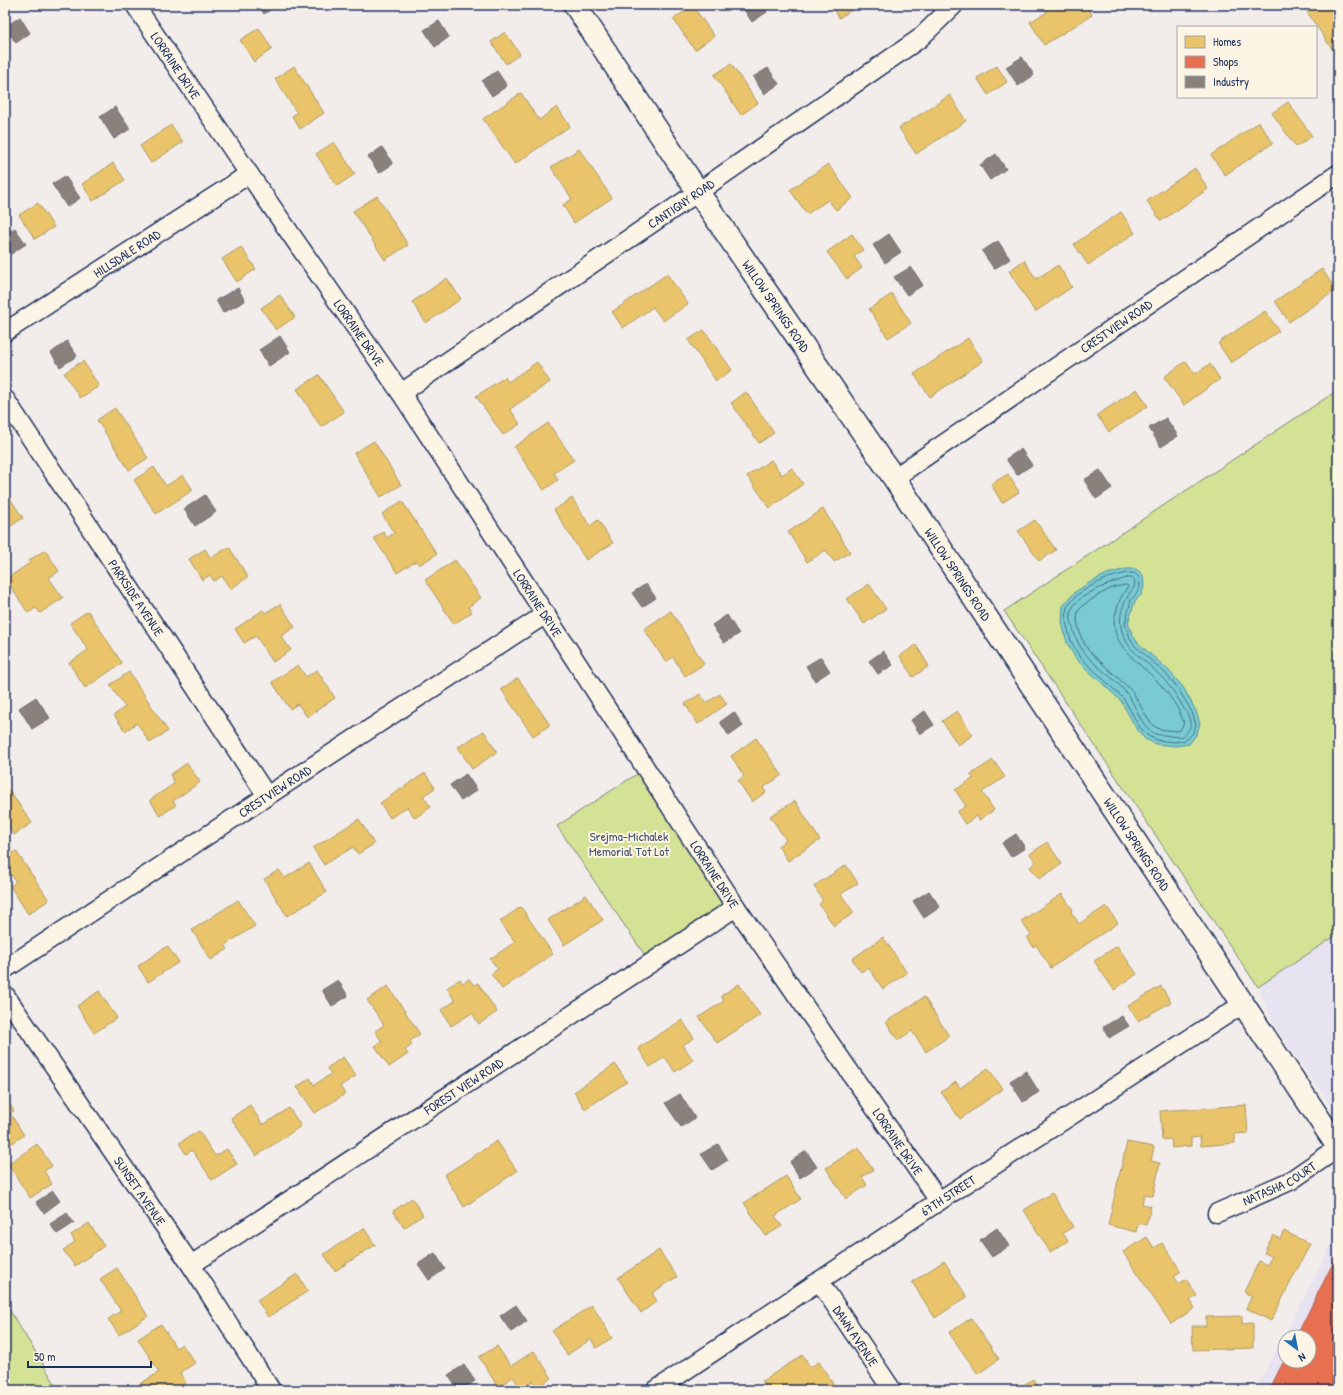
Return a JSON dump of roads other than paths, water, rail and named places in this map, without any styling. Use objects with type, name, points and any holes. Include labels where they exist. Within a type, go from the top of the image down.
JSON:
[{"type":"main road","name":"WILLOW SPRINGS ROAD","points":[[575,5],[698,192],[894,478],[1338,1148]]},
{"type":"street","name":"LORRAINE DRIVE","points":[[135,5],[249,174],[401,392],[736,907],[939,1201]]},
{"type":"street","name":"CANTIGNY ROAD","points":[[401,392],[698,192],[919,39],[954,5]]},
{"type":"street","name":"HILLSDALE ROAD","points":[[5,332],[249,174]]},
{"type":"street","name":"CRESTVIEW ROAD","points":[[894,478],[1338,174]]},
{"type":"street","name":"PARKSIDE AVENUE","points":[[5,399],[267,796]]},
{"type":"street","name":"CRESTVIEW ROAD","points":[[5,970],[267,796],[546,614]]},
{"type":"street","name":"FOREST VIEW ROAD","points":[[191,1265],[736,907]]},
{"type":"street","name":"SUNSET AVENUE","points":[[5,995],[191,1265],[270,1390]]},
{"type":"street","name":"67TH STREET","points":[[656,1390],[939,1201],[1243,1004]]},
{"type":"street","name":"NATASHA COURT","points":[[1217,1213],[1290,1181],[1338,1148]]},
{"type":"street","name":"DAWN AVENUE","points":[[820,1280],[892,1390]]},
{"type":"water","points":[[1126,569],[1136,569],[1143,575],[1144,587],[1141,595],[1135,601],[1128,623],[1133,636],[1138,643],[1168,670],[1183,687],[1196,711],[1200,724],[1196,735],[1189,744],[1176,746],[1156,744],[1145,739],[1136,728],[1121,701],[1076,659],[1067,643],[1062,622],[1063,606],[1075,592],[1089,583],[1107,574]]},
{"type":"park label","name":"Srejma-Michalek Memorial Tot Lot","points":[[629,844]]}]
